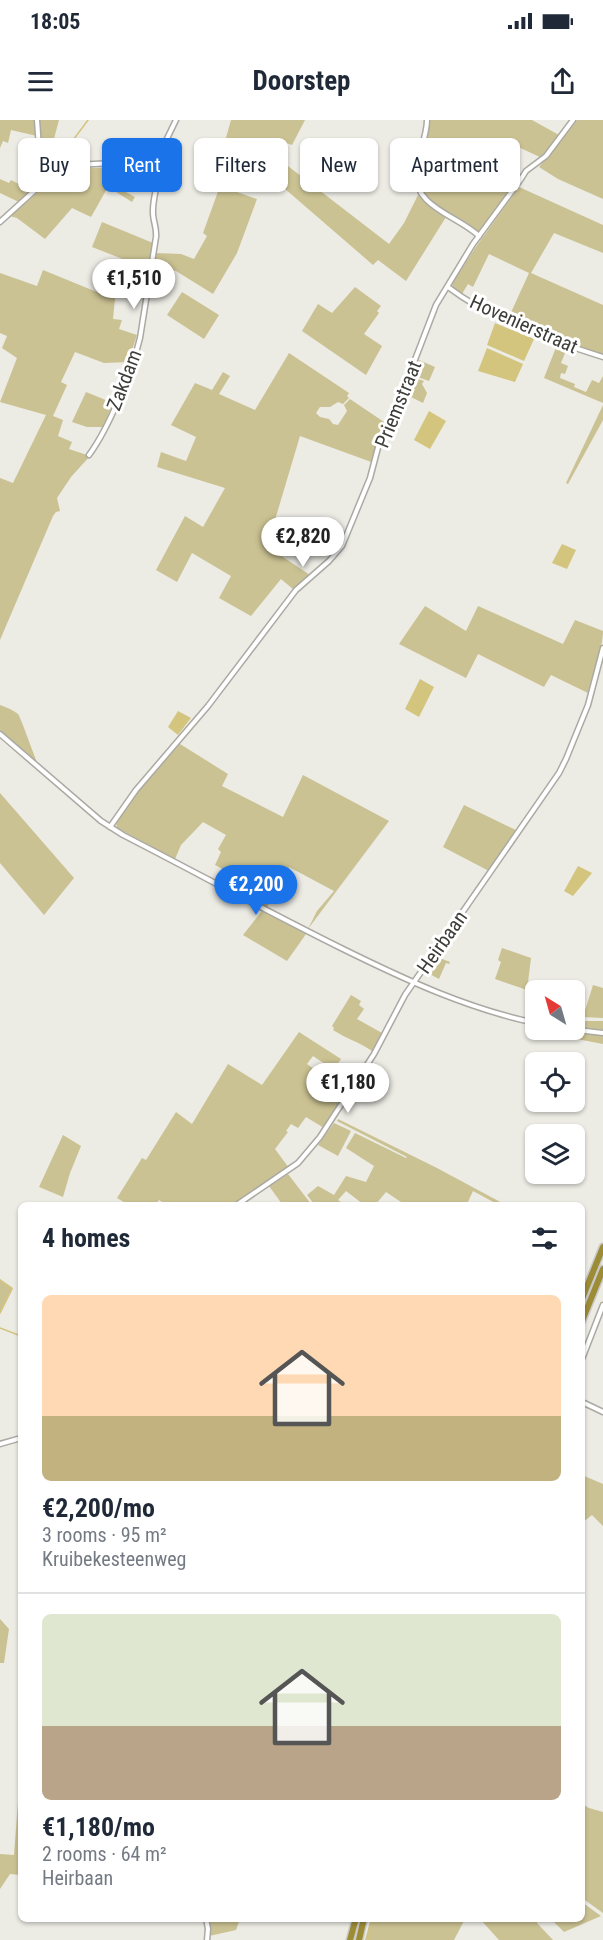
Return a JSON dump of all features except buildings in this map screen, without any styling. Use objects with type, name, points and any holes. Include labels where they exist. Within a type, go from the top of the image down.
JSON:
[{"type":"highway","points":[[585,1292],[603,1247]]},
{"type":"highway","points":[[585,1314],[603,1269]]},
{"type":"highway","points":[[350,1940],[355,1922]]},
{"type":"highway","points":[[359,1940],[363,1922]]},
{"type":"street","points":[[37,120],[38,138]]},
{"type":"street","points":[[167,138],[176,120]]},
{"type":"street","points":[[427,120],[417,166],[417,188],[423,196],[479,236]]},
{"type":"street","name":"Priemstraat","points":[[110,827],[136,790],[208,706],[296,590],[329,561],[342,546],[370,478],[380,440],[396,409],[436,305],[479,236],[526,171],[546,156],[573,120]]},
{"type":"street","points":[[0,222],[34,192]]},
{"type":"street","name":"Zakdam","points":[[89,455],[97,444],[116,405],[137,352],[157,230],[153,211],[156,192]]},
{"type":"street","name":"Hovenierstraat","points":[[448,287],[474,304],[521,327],[560,344],[603,357]]},
{"type":"street","name":"Heirbaan","points":[[241,1202],[298,1163],[310,1150],[374,1054],[405,995],[559,772],[567,759],[588,705],[603,648]]},
{"type":"street","points":[[0,734],[110,827],[313,934],[414,983],[500,1014],[525,1020]]},
{"type":"street","points":[[585,1031],[603,1033]]},
{"type":"street","points":[[585,1351],[603,1305]]},
{"type":"street","points":[[585,1403],[603,1412]]},
{"type":"street","points":[[0,1444],[18,1439]]},
{"type":"street","points":[[207,1922],[207,1940]]},
{"type":"shaded area","points":[[0,120],[36,120],[37,136],[11,130],[8,143],[3,141],[0,148]]},
{"type":"shaded area","points":[[39,120],[59,120],[54,138],[40,138]]},
{"type":"shaded area","points":[[231,120],[305,120],[292,145],[288,144],[288,138],[226,138]]},
{"type":"shaded area","points":[[429,120],[532,120],[559,135],[542,158],[520,148],[520,138],[426,138]]},
{"type":"shaded area","points":[[577,120],[603,120],[603,199],[558,179],[539,167]]},
{"type":"shaded area","points":[[288,166],[300,175],[300,192],[322,192],[389,244],[404,223],[418,195],[446,217],[406,281],[378,260],[373,265],[288,191]]},
{"type":"shaded area","points":[[90,168],[102,168],[102,192],[105,192],[91,217],[72,208],[45,239],[17,218],[10,216],[38,192],[90,192]]},
{"type":"shaded area","points":[[0,179],[18,184],[18,192],[28,193],[19,202],[0,193]]},
{"type":"shaded area","points":[[520,187],[603,225],[603,253],[554,233],[531,273],[603,305],[603,356],[548,337],[508,319],[529,273],[489,254],[473,287],[468,284],[462,294],[454,289],[452,284],[515,192],[520,192]]},
{"type":"shaded area","points":[[116,192],[126,192],[135,197],[132,202]]},
{"type":"shaded area","points":[[218,192],[237,192],[257,199],[237,253],[213,294],[176,271],[162,267],[157,275],[152,274],[155,253],[181,254],[194,259],[207,236],[203,233]]},
{"type":"shaded area","points":[[507,192],[508,195],[479,232],[456,219],[422,193]]},
{"type":"shaded area","points":[[102,222],[153,243],[148,269],[92,247]]},
{"type":"shaded area","points":[[43,270],[109,297],[113,287],[116,288],[113,319],[122,320],[119,329],[137,335],[128,362],[104,363],[75,352],[61,382],[67,385],[53,416],[63,420],[58,436],[72,442],[69,449],[90,456],[71,477],[57,498],[60,511],[53,516],[0,640],[0,478],[13,483],[46,415],[0,402],[17,358],[2,348],[7,336],[0,333],[0,273],[37,286]]},
{"type":"shaded area","points":[[355,287],[381,306],[377,311],[379,313],[364,334],[382,346],[366,375],[302,331],[318,304],[332,313]]},
{"type":"shaded area","points":[[182,292],[219,315],[204,339],[167,315]]},
{"type":"shaded area","points":[[495,323],[534,339],[524,361],[487,345]]},
{"type":"shaded area","points":[[557,345],[567,348],[561,363],[568,366],[565,374],[561,373],[560,378],[575,384],[574,387],[586,392],[592,380],[599,383],[603,376],[603,403],[544,378]]},
{"type":"shaded area","points":[[487,348],[523,364],[515,382],[478,371]]},
{"type":"shaded area","points":[[289,353],[349,393],[347,396],[349,398],[343,404],[338,402],[330,407],[320,407],[316,413],[320,417],[329,419],[333,424],[338,425],[347,411],[344,405],[350,399],[387,424],[378,441],[374,463],[300,436],[275,520],[291,526],[284,534],[277,553],[310,575],[294,590],[281,579],[251,616],[219,598],[231,576],[192,553],[177,582],[156,570],[185,516],[203,527],[225,488],[157,467],[161,452],[186,461],[196,437],[171,425],[195,383],[212,390],[223,372],[230,376],[219,394],[255,410]]},
{"type":"shaded area","points":[[419,360],[435,367],[429,381],[412,375]]},
{"type":"shaded area","points":[[412,377],[424,381],[422,384],[427,393],[423,403],[405,394]]},
{"type":"shaded area","points":[[86,392],[113,403],[103,427],[87,427],[72,422]]},
{"type":"shaded area","points":[[603,405],[603,420],[568,484],[566,483]]},
{"type":"shaded area","points":[[429,411],[446,421],[430,449],[414,440]]},
{"type":"shaded area","points":[[562,544],[576,550],[567,569],[552,563]]},
{"type":"shaded area","points":[[425,606],[466,631],[478,606],[563,644],[575,620],[603,631],[588,693],[551,675],[544,687],[478,654],[466,678],[399,644]]},
{"type":"shaded area","points":[[420,679],[434,687],[419,717],[405,709]]},
{"type":"shaded area","points":[[0,705],[18,714],[37,762],[0,730]]},
{"type":"shaded area","points":[[178,711],[191,718],[178,735],[168,727]]},
{"type":"shaded area","points":[[180,744],[228,774],[222,786],[283,817],[303,775],[389,821],[308,929],[317,911],[334,891],[289,867],[267,907],[234,890],[240,878],[215,865],[221,852],[218,849],[226,835],[203,822],[181,845],[175,859],[117,828],[116,823],[139,789]]},
{"type":"shaded area","points":[[0,793],[74,878],[44,915],[0,863]]},
{"type":"shaded area","points":[[464,805],[518,831],[489,871],[443,847]]},
{"type":"shaded area","points":[[578,866],[592,873],[573,896],[564,891]]},
{"type":"shaded area","points":[[262,911],[306,934],[287,961],[243,935]]},
{"type":"shaded area","points":[[502,948],[531,958],[525,989],[495,979],[501,962],[498,960]]},
{"type":"shaded area","points":[[437,957],[450,962],[446,963],[439,979],[428,973]]},
{"type":"shaded area","points":[[593,985],[603,988],[603,1018],[585,1017]]},
{"type":"shaded area","points":[[351,995],[361,1001],[359,1005],[364,1009],[357,1019],[382,1033],[372,1051],[333,1030],[332,1026]]},
{"type":"shaded area","points":[[585,1021],[603,1021],[603,1030],[585,1029]]},
{"type":"shaded area","points":[[299,1032],[341,1059],[334,1070],[313,1056],[307,1064],[346,1093],[324,1128],[306,1117],[298,1128],[291,1124],[275,1149],[289,1168],[238,1202],[162,1202],[159,1200],[158,1202],[124,1202],[117,1198],[142,1158],[146,1160],[176,1112],[192,1124],[228,1064],[262,1085]]},
{"type":"shaded area","points":[[585,1033],[603,1035],[603,1044],[582,1040],[585,1040]]},
{"type":"shaded area","points":[[338,1119],[437,1168],[500,1202],[493,1202],[473,1191],[468,1202],[401,1202],[386,1192],[378,1202],[360,1202],[346,1191],[338,1200],[341,1202],[312,1202],[307,1195],[318,1186],[334,1195],[346,1176],[366,1182],[374,1166],[346,1148],[355,1133],[407,1157],[337,1121]]},
{"type":"shaded area","points":[[334,1123],[351,1131],[338,1156],[318,1145]]},
{"type":"shaded area","points":[[63,1135],[81,1146],[63,1197],[39,1187]]},
{"type":"shaded area","points":[[288,1174],[309,1202],[281,1202],[269,1186]]},
{"type":"shaded area","points":[[0,1279],[13,1288],[0,1314]]},
{"type":"shaded area","points":[[585,1476],[603,1484],[603,1526],[592,1515],[585,1521]]},
{"type":"shaded area","points":[[0,1619],[9,1629],[4,1663],[0,1663]]},
{"type":"shaded area","points":[[18,1802],[18,1875],[10,1874],[0,1889],[0,1854],[14,1855]]},
{"type":"shaded area","points":[[585,1806],[603,1812],[603,1913],[585,1900]]},
{"type":"shaded area","points":[[585,1904],[601,1916],[564,1932],[554,1922],[585,1922]]},
{"type":"shaded area","points":[[208,1922],[239,1922],[236,1930],[209,1936]]},
{"type":"shaded area","points":[[370,1922],[463,1922],[454,1940],[365,1940]]},
{"type":"shaded area","points":[[483,1922],[538,1922],[553,1940],[499,1940]]},
{"type":"waterway","points":[[75,138],[88,120]]},
{"type":"waterway","points":[[0,1280],[12,1289],[0,1313]]},
{"type":"waterway","points":[[0,1328],[18,1335]]},
{"type":"waterway","points":[[368,1940],[372,1922]]}]
